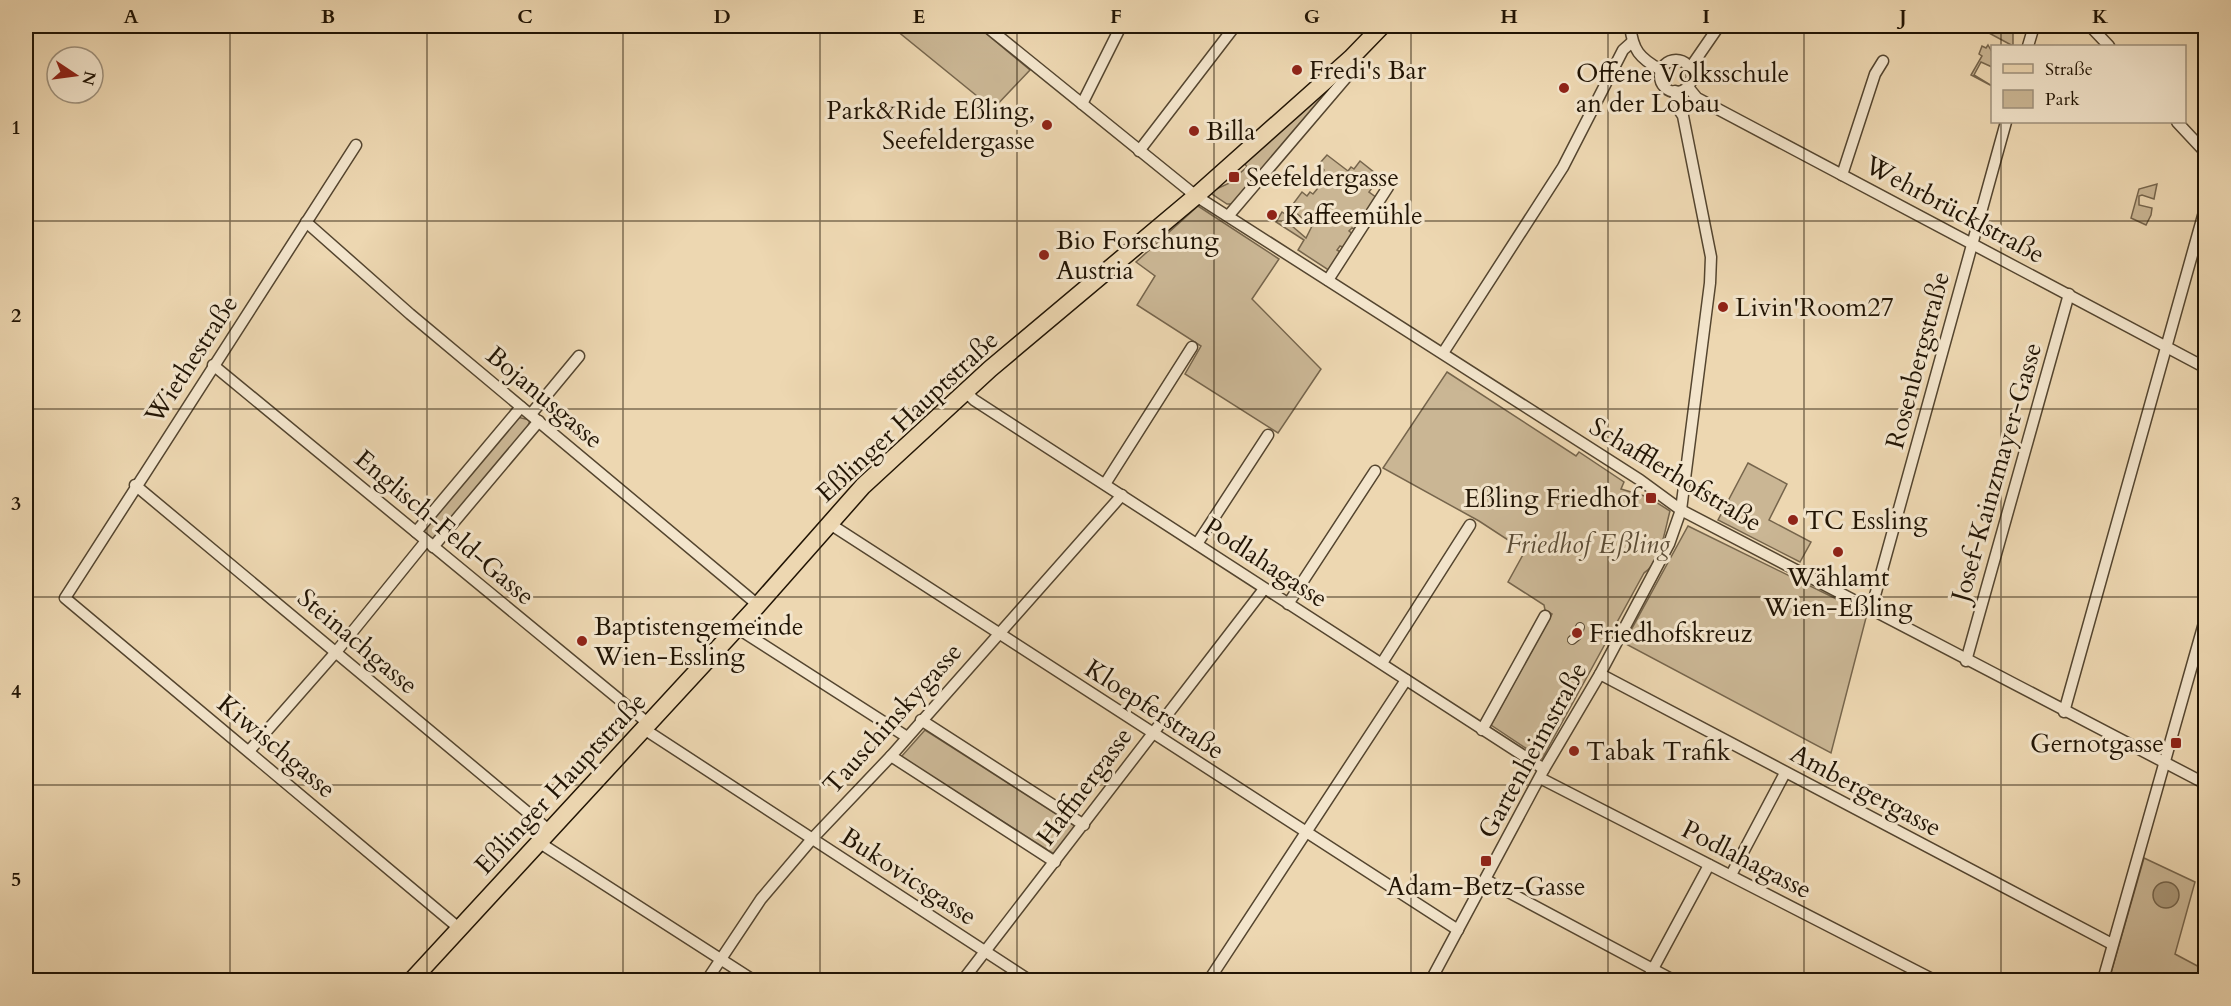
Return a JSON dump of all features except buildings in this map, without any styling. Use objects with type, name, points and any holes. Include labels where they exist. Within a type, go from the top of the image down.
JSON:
[{"type":"main road","name":"Eßlinger Hauptstraße","points":[[412,981],[647,727],[863,486],[965,391],[1196,196],[1351,57],[1382,26]]},
{"type":"street","points":[[986,26],[1196,196]]},
{"type":"street","points":[[1082,104],[1121,26]]},
{"type":"street","points":[[1139,151],[1235,26]]},
{"type":"street","points":[[1443,353],[1563,167],[1623,50],[1632,42],[1630,26]]},
{"type":"street","points":[[1660,70],[1669,61],[1678,60],[1690,68],[1719,26]]},
{"type":"street","points":[[2028,45],[2034,26]]},
{"type":"street","points":[[2090,26],[2108,45]]},
{"type":"street","name":"Gartenheimstraße","points":[[1632,42],[1643,61],[1660,70],[1660,80],[1665,88],[1682,89]]},
{"type":"street","name":"Eßlinger Hauptstraße","points":[[1229,215],[1350,73],[1351,57]]},
{"type":"street","points":[[1842,175],[1875,74],[1882,61]]},
{"type":"street","name":"Gartenheimstraße","points":[[1431,981],[1542,773],[1659,566],[1682,510],[1710,283],[1711,257],[1683,116],[1679,110],[1682,89],[1692,77],[1690,68]]},
{"type":"street","name":"Wehrbrücklstraße","points":[[1682,89],[2205,368]]},
{"type":"street","name":"Rosenbergstraße","points":[[1871,610],[2006,123]]},
{"type":"street","points":[[2178,123],[2205,153]]},
{"type":"street","name":"Wiethestraße","points":[[65,598],[356,145]]},
{"type":"street","points":[[1328,280],[1388,188]]},
{"type":"street","name":"Schafflerhofstraße","points":[[1196,196],[1443,353],[1682,510],[1966,661],[2205,784]]},
{"type":"street","points":[[2064,712],[2205,205]]},
{"type":"street","name":"Bojanusgasse","points":[[306,222],[758,605]]},
{"type":"street","name":"Josef-Kainzmayer-Gasse","points":[[1966,661],[2069,294]]},
{"type":"street","points":[[1105,484],[1192,347]]},
{"type":"street","points":[[249,751],[430,544],[535,418],[579,356]]},
{"type":"street","name":"Englisch-Feld-Gasse","points":[[213,365],[647,727]]},
{"type":"street","name":"Podlahagasse","points":[[965,391],[974,400],[1382,663],[1542,773],[1709,865],[1934,981]]},
{"type":"street","points":[[416,532],[521,406]]},
{"type":"street","points":[[1197,544],[1268,435]]},
{"type":"street","points":[[1288,604],[1375,471]]},
{"type":"street","name":"Steinachgasse","points":[[135,486],[336,652],[545,837],[753,981]]},
{"type":"street","name":"Tauschinskygasse","points":[[707,981],[761,899],[812,839],[891,756],[1122,495]]},
{"type":"street","name":"Kloepferstraße","points":[[830,524],[1151,734],[1458,930]]},
{"type":"street","points":[[1382,663],[1470,525]]},
{"type":"street","name":"Haffnergasse","points":[[963,981],[1264,589]]},
{"type":"street","name":"Kiwischgasse","points":[[65,598],[460,929]]},
{"type":"street","points":[[1482,730],[1545,616]]},
{"type":"street","points":[[2103,981],[2205,616]]},
{"type":"street","points":[[1572,640],[1577,636],[1580,627]]},
{"type":"street","points":[[737,628],[907,737]]},
{"type":"street","name":"Ambergergasse","points":[[1600,674],[2112,944]]},
{"type":"street","points":[[1209,981],[1406,680]]},
{"type":"street","points":[[921,720],[1084,825]]},
{"type":"street","name":"Bukovicsgasse","points":[[647,727],[812,839],[1029,981]]},
{"type":"street","points":[[891,756],[1056,862]]},
{"type":"street","points":[[1731,875],[1785,772]]},
{"type":"street","points":[[1647,981],[1709,865]]},
{"type":"street","points":[[1486,880],[1673,981]]},
{"type":"green space","points":[[891,26],[977,26],[1030,70],[993,109]]},
{"type":"green space","points":[[1976,26],[2013,26],[2013,45]]},
{"type":"green space","points":[[1988,45],[1991,50],[1991,67],[1981,62],[1974,75],[1991,85],[1971,75],[1982,56],[1979,54],[1982,46],[1986,48]]},
{"type":"green space","points":[[1347,70],[1233,204],[1227,204],[1212,194],[1212,191],[1234,181],[1233,179],[1247,167],[1245,164],[1249,155]]},
{"type":"green space","points":[[1327,155],[1348,171],[1351,167],[1354,169],[1360,161],[1380,177],[1369,192],[1377,198],[1368,212],[1364,210],[1361,214],[1365,217],[1356,230],[1352,228],[1349,231],[1354,235],[1345,248],[1340,246],[1337,250],[1342,253],[1330,271],[1298,250],[1304,240],[1276,222],[1282,212],[1288,216],[1285,220],[1306,238],[1315,220],[1310,216],[1306,221],[1290,208],[1302,192],[1307,196],[1310,192],[1313,194],[1322,183],[1320,175],[1324,170],[1319,164]]},
{"type":"green space","points":[[2157,184],[2154,199],[2139,196],[2139,205],[2152,208],[2146,225],[2131,218],[2139,189]]},
{"type":"green space","points":[[1198,206],[1279,259],[1252,299],[1321,369],[1278,433],[1185,374],[1201,346],[1137,305],[1155,276],[1136,262]]},
{"type":"green space","name":"Friedhof Eßling","points":[[1447,372],[1576,456],[1579,452],[1624,482],[1621,489],[1648,497],[1670,511],[1655,561],[1644,573],[1542,759],[1491,725],[1552,614],[1545,610],[1544,605],[1508,582],[1525,551],[1479,521],[1383,468]]},
{"type":"green space","points":[[517,417],[530,420],[527,429],[434,539],[423,535],[423,527]]},
{"type":"green space","points":[[1748,463],[1787,484],[1769,520],[1811,542],[1800,562],[1718,520]]},
{"type":"green space","points":[[1688,526],[1867,614],[1831,753],[1624,643]]},
{"type":"green space","points":[[925,730],[1075,826],[1054,854],[901,757]]},
{"type":"green space","points":[[2144,858],[2195,882],[2175,954],[2205,970],[2205,980],[2109,980]]},
{"type":"shaded area","points":[[2166,882],[2175,886],[2179,895],[2175,904],[2166,908],[2157,904],[2153,895],[2157,886]]},
{"type":"place","name":"Fredi's Bar","points":[[1297,70]]},
{"type":"place","name":"Offene Volksschule an der Lobau","points":[[1564,88]]},
{"type":"place","name":"Park&Ride Eßling, Seefeldergasse","points":[[1047,125]]},
{"type":"place","name":"Billa","points":[[1194,131]]},
{"type":"place","name":"Seefeldergasse","points":[[1234,177]]},
{"type":"place","name":"Kaffeemühle","points":[[1272,215]]},
{"type":"place","name":"Bio Forschung Austria","points":[[1044,255]]},
{"type":"place","name":"Livin'Room27","points":[[1723,307]]},
{"type":"place","name":"Eßling Friedhof","points":[[1651,498]]},
{"type":"place","name":"TC Essling","points":[[1793,520]]},
{"type":"place","name":"Wählamt Wien-Eßling","points":[[1838,552]]},
{"type":"place","name":"Friedhofskreuz","points":[[1577,633]]},
{"type":"place","name":"Baptistengemeinde Wien-Essling","points":[[582,641]]},
{"type":"place","name":"Gernotgasse","points":[[2176,743]]},
{"type":"place","name":"Tabak Trafik","points":[[1574,751]]},
{"type":"place","name":"Adam-Betz-Gasse","points":[[1486,861]]}]
